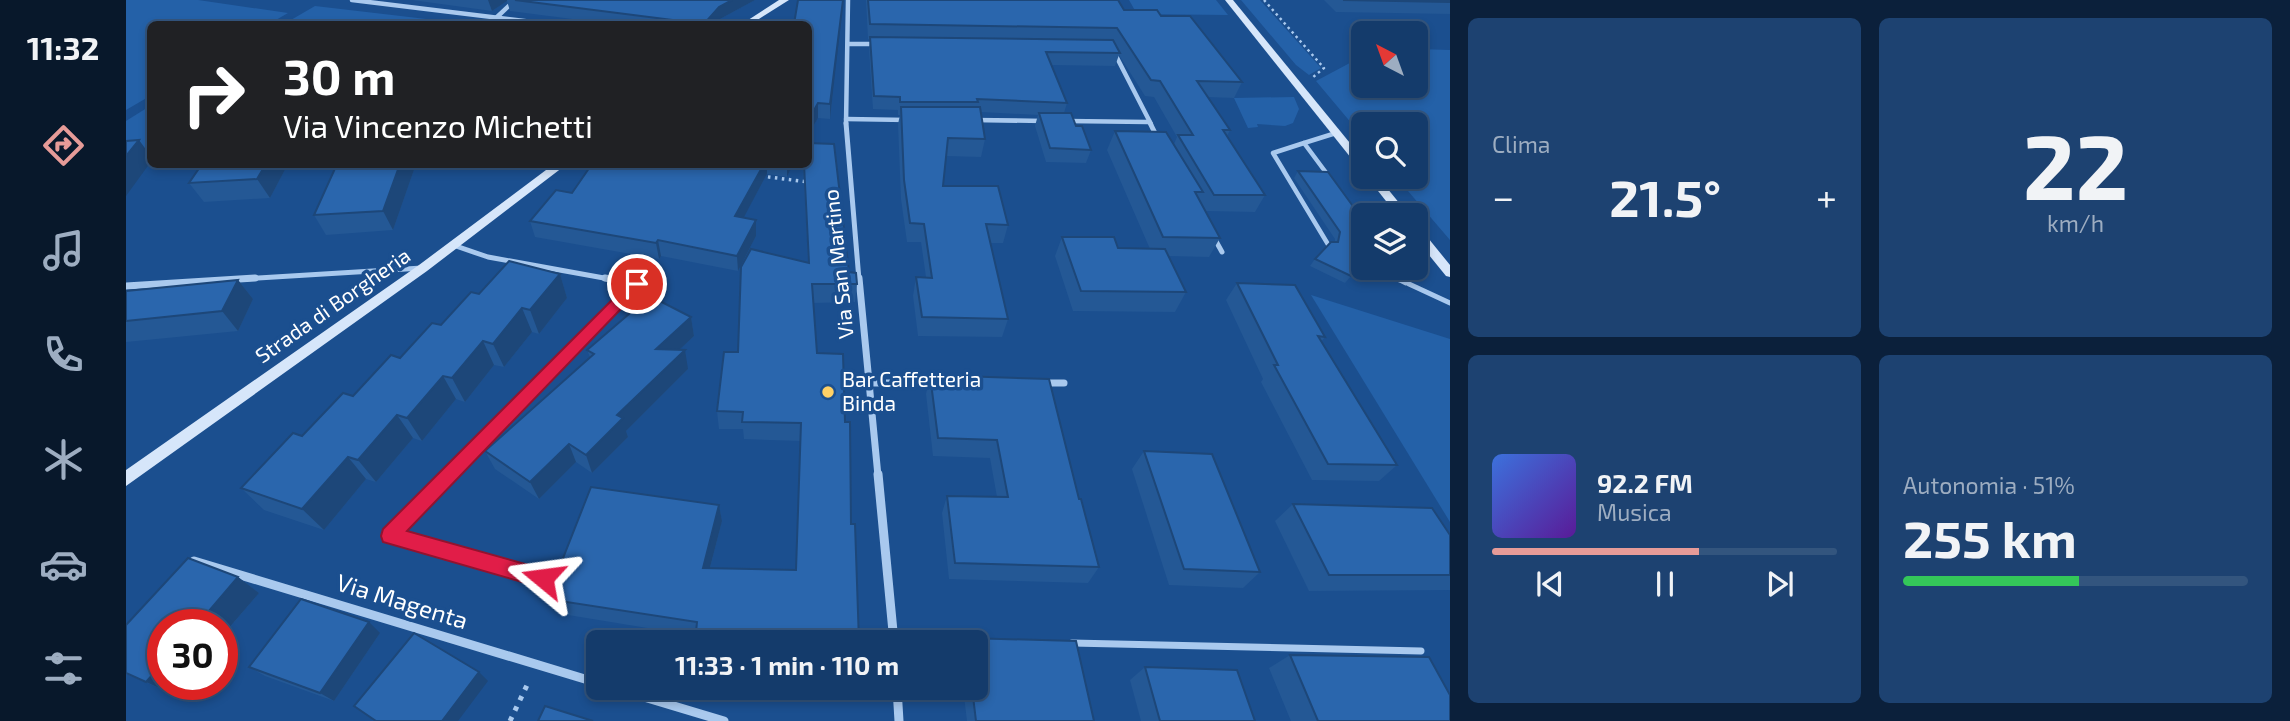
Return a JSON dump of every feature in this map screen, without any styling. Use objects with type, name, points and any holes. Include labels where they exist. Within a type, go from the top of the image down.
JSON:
[{"type":"street","points":[[352,0],[522,21]]},
{"type":"street","points":[[496,18],[516,0]]},
{"type":"street","points":[[751,21],[785,0]]},
{"type":"street","name":"Via San Martino","points":[[841,0],[848,3],[846,119],[893,630]]},
{"type":"street","points":[[1229,0],[1351,151]]},
{"type":"street","points":[[848,44],[890,45]]},
{"type":"street","points":[[1112,48],[1162,145]]},
{"type":"street","points":[[846,119],[919,120]]},
{"type":"street","points":[[960,120],[1148,122]]},
{"type":"street","name":"Strada di Borgheria","points":[[126,479],[423,268],[557,168]]},
{"type":"street","points":[[1382,189],[1393,203]]},
{"type":"street","points":[[1209,228],[1222,252]]},
{"type":"street","points":[[453,245],[488,257],[637,284],[390,536],[543,578]]},
{"type":"street","points":[[1428,246],[1450,273]]},
{"type":"street","points":[[126,286],[423,268]]},
{"type":"street","points":[[871,383],[940,383]]},
{"type":"street","points":[[1036,383],[1064,383]]},
{"type":"street","name":"Via Magenta","points":[[193,561],[586,679]]},
{"type":"street","points":[[654,700],[724,721]]},
{"type":"street","points":[[898,700],[900,721]]},
{"type":"lane","points":[[1329,246],[1273,153],[1336,133]]},
{"type":"lane","points":[[1304,143],[1334,183]]},
{"type":"lane","points":[[1400,280],[1450,303]]},
{"type":"lane","points":[[1406,280],[1409,284]]},
{"type":"lane","points":[[1060,642],[1421,651]]},
{"type":"path","points":[[1264,0],[1324,68],[1309,79],[1317,89]]},
{"type":"path","points":[[761,176],[812,183]]},
{"type":"path","points":[[510,721],[536,664]]},
{"type":"shaded area","points":[[126,0],[198,0],[288,13],[274,21],[147,21],[147,98],[126,110]]},
{"type":"shaded area","points":[[1129,0],[1216,0],[1228,15],[1137,14]]},
{"type":"shaded area","points":[[1241,0],[1260,0],[1321,68],[1309,75],[1296,65]]},
{"type":"shaded area","points":[[315,6],[443,21],[289,21]]},
{"type":"shaded area","points":[[1428,49],[1450,50],[1450,240],[1428,214],[1428,203],[1418,203],[1406,189],[1428,189],[1428,112],[1351,112],[1351,123],[1316,81],[1351,62],[1351,98],[1428,98]]},
{"type":"shaded area","points":[[1294,97],[1299,109],[1293,123],[1285,126],[1257,124],[1258,127],[1248,128],[1234,98]]},
{"type":"shaded area","points":[[147,108],[147,156],[126,157],[126,121]]},
{"type":"shaded area","points":[[1311,295],[1450,339],[1450,522]]},
{"type":"building","points":[[515,0],[732,0],[719,7],[707,21],[680,21]]},
{"type":"building","points":[[798,0],[843,0],[830,104],[818,103],[812,114],[812,21],[794,21]]},
{"type":"building","points":[[868,0],[1118,0],[1124,10],[1157,10],[1161,16],[1190,16],[1242,82],[1197,81],[1230,130],[1223,130],[1265,195],[1214,195],[1178,135],[1193,135],[1160,81],[1151,80],[1117,28],[870,24]]},
{"type":"building","points":[[1343,0],[1450,0],[1450,2]]},
{"type":"building","points":[[870,37],[1113,40],[1120,53],[1046,52],[1067,103],[977,99],[978,102],[900,102],[900,97],[874,96]]},
{"type":"building","points":[[901,107],[980,107],[985,139],[948,138],[943,186],[998,186],[1008,225],[986,224],[1008,319],[922,317],[916,277],[932,278],[924,224],[910,223],[904,180]]},
{"type":"building","points":[[1039,113],[1071,113],[1076,126],[1082,126],[1091,150],[1050,148]]},
{"type":"building","points":[[1115,131],[1166,132],[1203,192],[1195,192],[1220,238],[1163,237]]},
{"type":"building","points":[[139,140],[126,156],[126,141]]},
{"type":"building","points":[[812,143],[834,144],[849,272],[856,273],[857,284],[812,284],[817,353],[843,354],[845,422],[850,422],[851,524],[855,524],[859,630],[696,630],[697,622],[547,599],[591,487],[719,505],[703,568],[796,570],[801,423],[742,422],[743,412],[717,411],[724,352],[738,352],[741,267],[751,249],[809,263],[804,168],[812,168]]},
{"type":"building","points":[[199,168],[264,168],[257,179],[189,183]]},
{"type":"building","points":[[335,168],[399,168],[383,211],[314,215]]},
{"type":"building","points":[[589,168],[762,168],[735,216],[756,220],[737,256],[658,240],[656,243],[530,221],[556,190],[572,193]]},
{"type":"building","points":[[1298,171],[1328,172],[1351,204],[1351,276],[1315,259],[1331,242],[1338,242],[1340,232]]},
{"type":"building","points":[[1062,237],[1114,237],[1118,248],[1165,249],[1186,292],[1081,291]]},
{"type":"building","points":[[509,261],[560,274],[530,310],[522,308],[493,344],[483,341],[452,378],[443,376],[407,418],[397,415],[358,460],[348,457],[302,509],[241,488],[293,433],[302,436],[343,393],[353,396],[391,355],[400,358],[432,323],[441,325],[471,292],[479,294]]},
{"type":"building","points":[[238,280],[222,311],[126,321],[126,291]]},
{"type":"building","points":[[1237,283],[1295,285],[1325,337],[1318,336],[1397,465],[1328,464],[1274,365],[1278,365]]},
{"type":"building","points":[[650,296],[691,317],[656,349],[685,350],[617,415],[623,418],[586,455],[569,444],[530,482],[485,451],[594,354],[587,350]]},
{"type":"building","points":[[930,375],[1049,379],[1099,567],[955,563],[947,496],[1008,497],[997,440],[938,438]]},
{"type":"building","points":[[1144,451],[1212,454],[1260,572],[1184,569]]},
{"type":"building","points":[[1293,504],[1432,508],[1450,535],[1450,575],[1329,575]]},
{"type":"building","points":[[188,558],[238,577],[211,609],[147,609],[146,682],[126,673],[126,625]]},
{"type":"building","points":[[301,599],[369,622],[320,693],[249,667]]},
{"type":"building","points":[[414,633],[479,672],[442,721],[376,721],[354,706]]},
{"type":"building","points":[[988,639],[1076,641],[1094,721],[976,721],[973,700],[988,700]]},
{"type":"building","points":[[1290,655],[1429,657],[1450,695],[1450,721],[1318,721]]},
{"type":"building","points":[[1145,667],[1237,670],[1255,721],[1160,721]]},
{"type":"building","points":[[545,706],[593,721],[538,721]]},
{"type":"place","name":"Bar Caffetteria Binda","points":[[828,392]]},
{"type":"route","points":[[543,578],[390,536],[637,284]]}]
